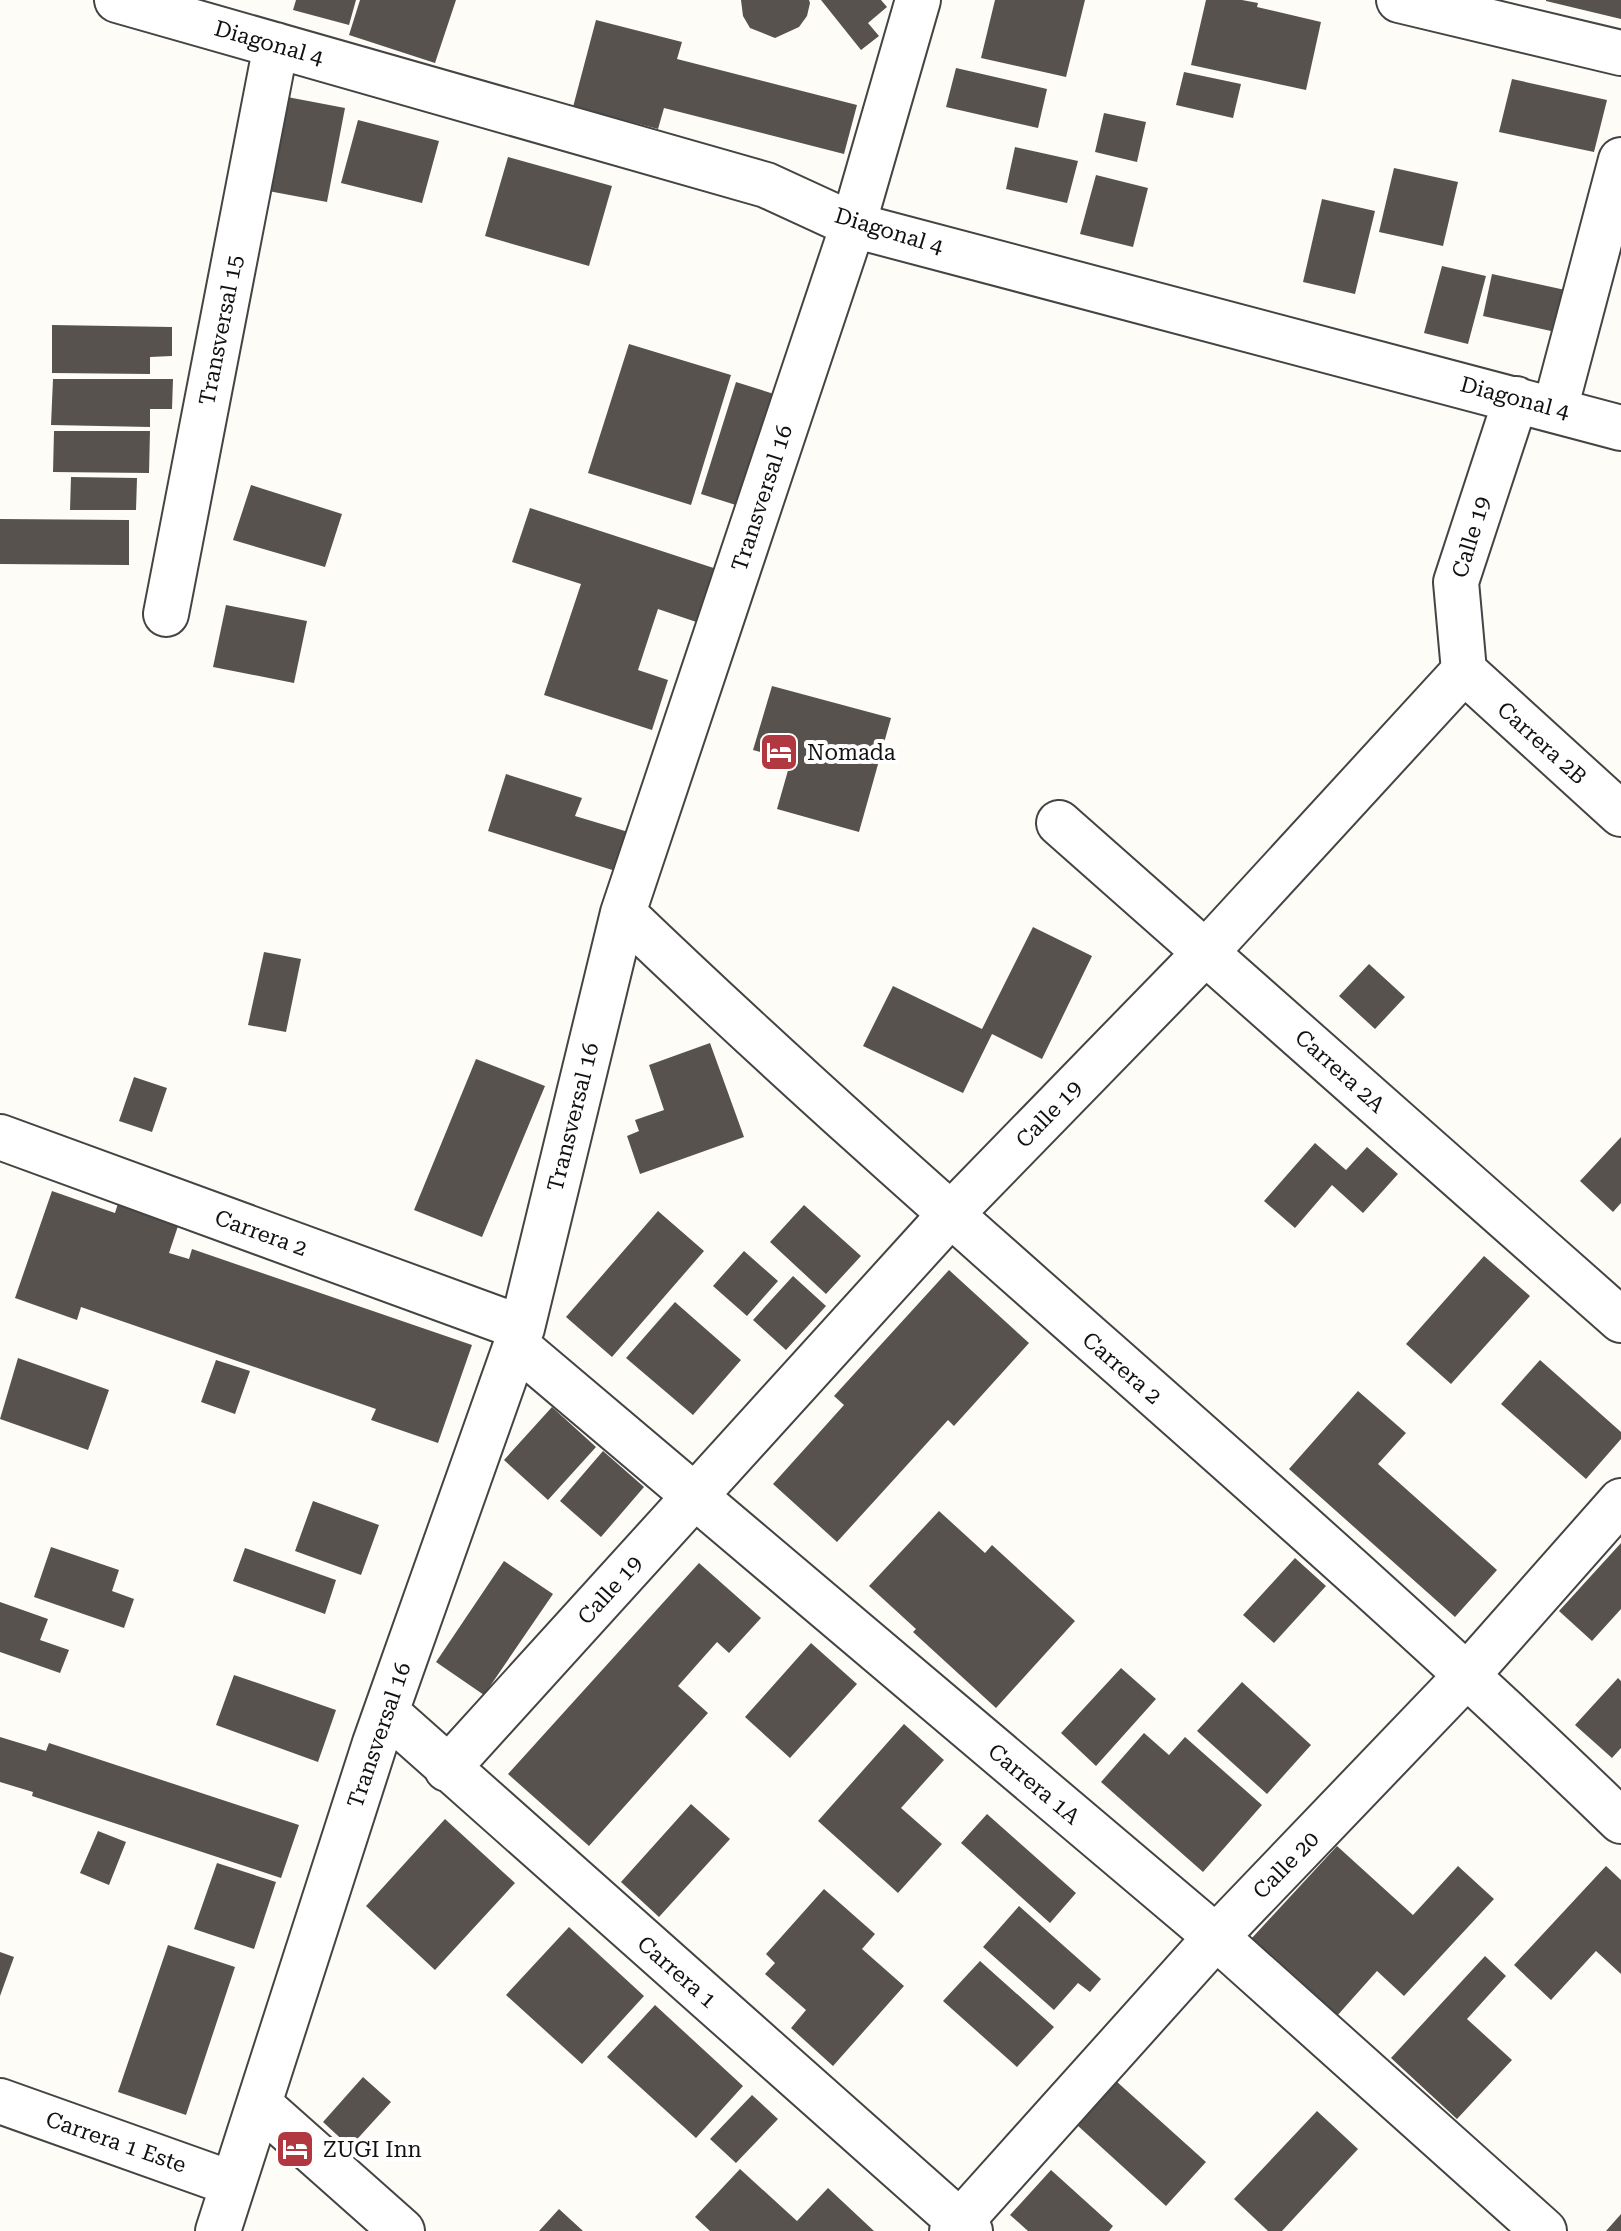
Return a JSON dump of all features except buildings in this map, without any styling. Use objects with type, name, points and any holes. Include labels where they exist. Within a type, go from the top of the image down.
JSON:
[{"type":"street","name":"Diagonal 4","points":[[117,0],[766,185],[853,225],[1621,428]]},
{"type":"street","name":"Transversal 16","points":[[218,2231],[386,1712],[519,1337],[623,913],[853,225],[918,0]]},
{"type":"street","points":[[1399,0],[1621,53]]},
{"type":"street","name":"Transversal 15","points":[[166,614],[276,45]]},
{"type":"street","name":"Calle 19","points":[[447,1769],[949,1216],[1206,952],[1464,671],[1456,582],[1536,404],[1621,160]]},
{"type":"street","name":"Carrera 2B","points":[[1464,671],[1621,814]]},
{"type":"street","name":"Carrera 2A","points":[[1059,823],[1621,1320]]},
{"type":"street","name":"Carrera 2","points":[[623,913],[949,1216],[1469,1673],[1621,1821]]},
{"type":"street","name":"Carrera 2","points":[[2,1144],[519,1337]]},
{"type":"street","name":"Carrera 1A","points":[[519,1337],[694,1497],[1216,1937],[1544,2231]]},
{"type":"street","name":"Calle 20","points":[[961,2228],[1216,1937],[1469,1673],[1621,1501]]},
{"type":"street","name":"Carrera 1","points":[[386,1712],[961,2228]]},
{"type":"street","name":"Carrera 1 Este","points":[[0,2101],[233,2184]]},
{"type":"street","points":[[259,2104],[402,2231]]},
{"type":"place","name":"Nomada","points":[[779,752]]},
{"type":"place","name":"ZUGI Inn","points":[[295,2149]]}]
